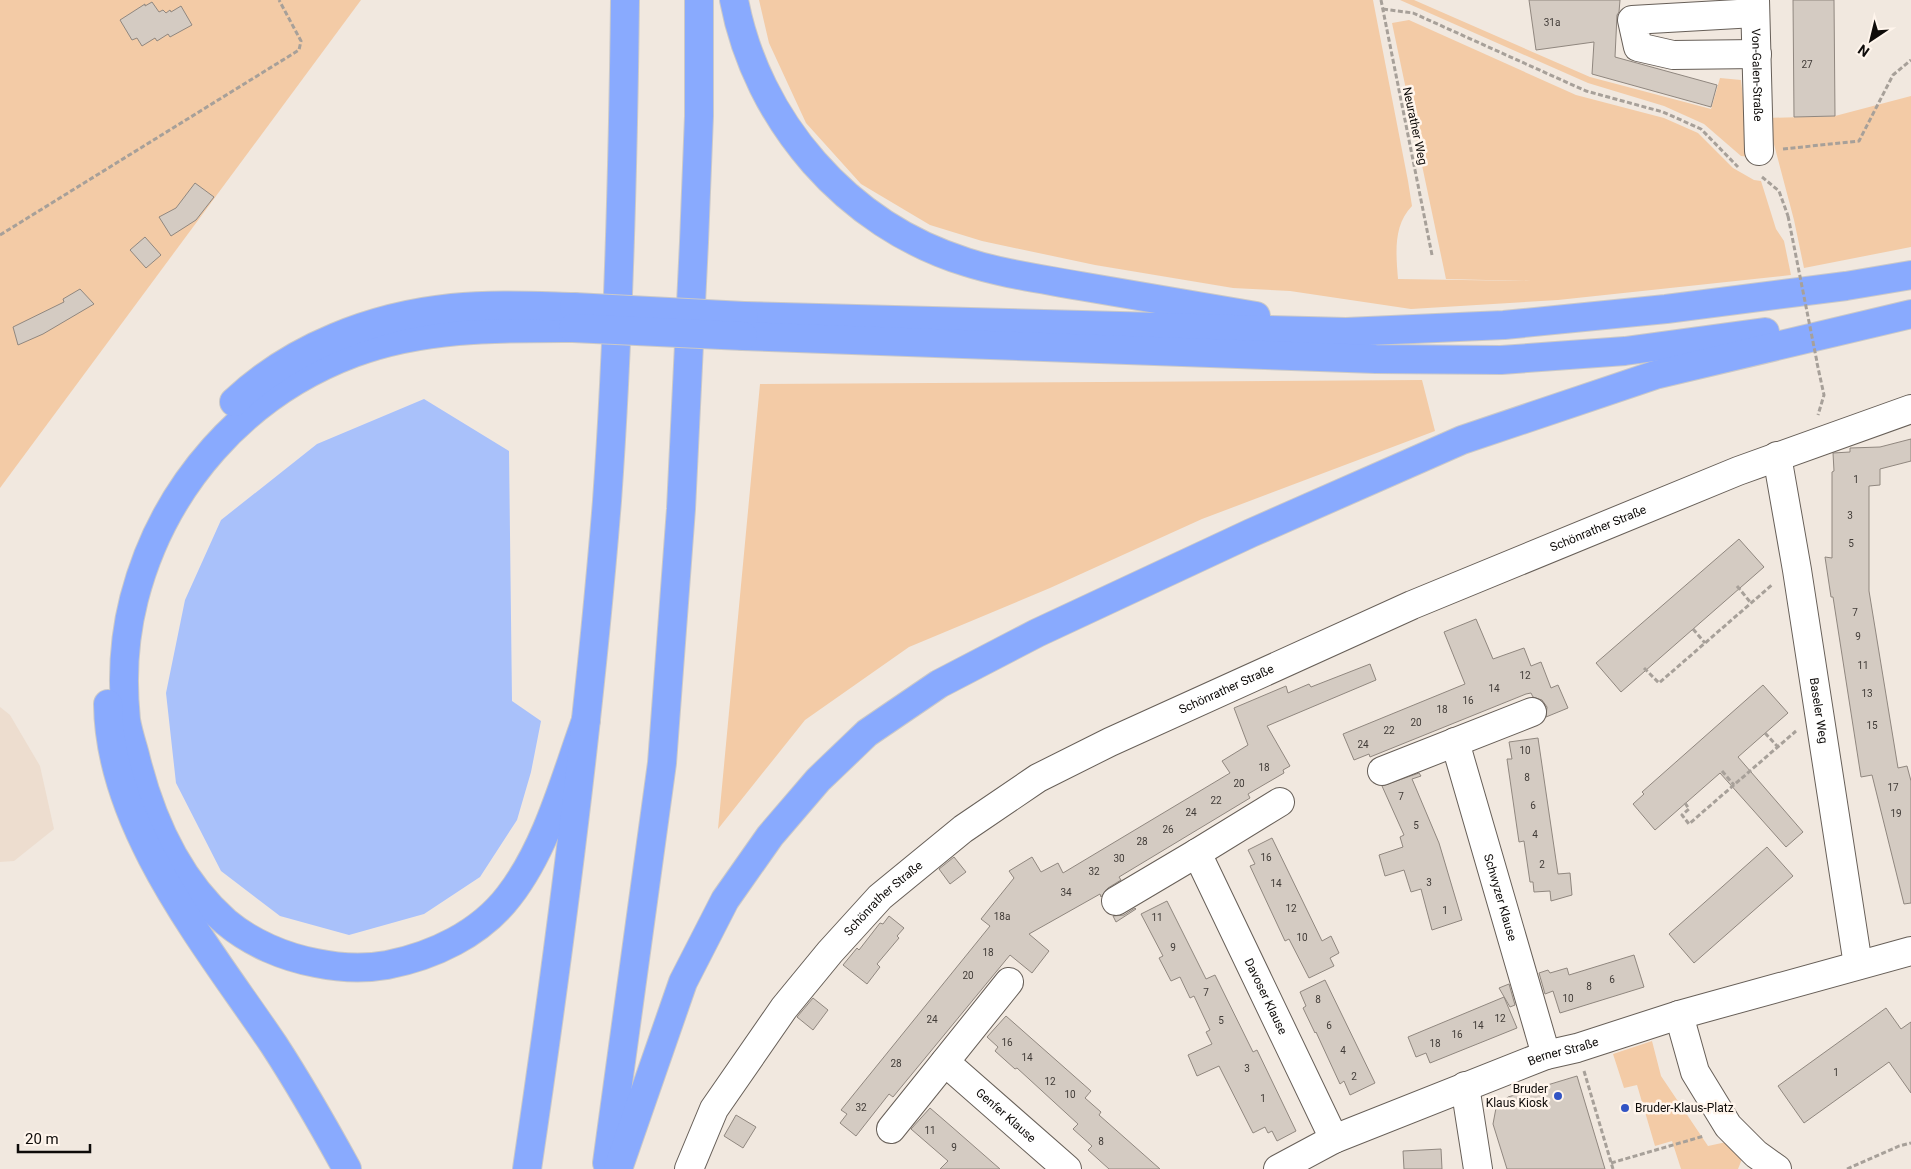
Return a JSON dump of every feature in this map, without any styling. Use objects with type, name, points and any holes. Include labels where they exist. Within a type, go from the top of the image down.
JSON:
[{"type":"highway","points":[[527,1169],[543,1061],[586,720],[607,500],[622,232],[625,0]]},
{"type":"highway","points":[[606,1169],[662,763],[681,510],[694,242],[699,116],[699,0]]},
{"type":"highway","points":[[734,0],[739,23],[752,61],[769,100],[792,136],[820,170],[851,200],[887,226],[925,247],[965,262],[1007,273],[1346,332]]},
{"type":"highway","points":[[744,326],[1346,332],[1504,326],[1676,308],[1846,286],[1911,275]]},
{"type":"highway","points":[[347,1169],[325,1127],[275,1048],[163,879],[139,830],[122,787],[112,747],[108,708],[111,630],[119,592],[130,555],[145,519],[164,485],[212,424],[240,397],[271,373],[304,353],[339,336],[376,322],[414,313],[452,308],[491,306],[573,317],[1376,359],[1501,360],[1625,351],[1911,312]]},
{"type":"highway","points":[[618,1169],[683,982],[724,900],[770,836],[818,780],[867,733],[939,684],[1037,632],[1215,549],[1462,440],[1654,375],[1911,312]]},
{"type":"highway","points":[[573,317],[494,328],[457,330],[388,342],[355,352],[294,382],[265,401],[239,422],[210,453],[174,501],[158,531],[145,562],[133,602],[126,644],[124,682],[127,723],[138,768],[155,819],[178,865],[200,896],[228,924],[260,945],[296,959],[334,967],[373,967],[411,960],[447,946],[479,925],[507,899],[530,867],[545,832],[586,720]]},
{"type":"street","name":"Von-Galen-Straße","points":[[1753,166],[1756,54],[1755,6]]},
{"type":"street","points":[[1755,6],[1632,20],[1638,47],[1674,55],[1756,54]]},
{"type":"street","name":"Schönrather Straße","points":[[689,1169],[714,1109],[784,1008],[830,952],[880,897],[963,829],[1038,778],[1110,742],[1412,604],[1777,456],[1911,409]]},
{"type":"street","name":"Baseler Weg","points":[[1777,456],[1797,570],[1858,965]]},
{"type":"street","points":[[1382,771],[1532,712]]},
{"type":"street","name":"Schwyzer Klause","points":[[1454,742],[1546,1055]]},
{"type":"street","points":[[1116,901],[1197,854],[1280,802]]},
{"type":"street","name":"Davoser Klause","points":[[1197,854],[1334,1139]]},
{"type":"street","name":"Berner Straße","points":[[1278,1169],[1334,1139],[1546,1055],[1577,1048],[1679,1015],[1911,951]]},
{"type":"street","points":[[891,1128],[1009,982]]},
{"type":"street","points":[[1679,1015],[1695,1072],[1728,1126],[1756,1154],[1777,1169]]},
{"type":"street","name":"Genfer Klause","points":[[944,1062],[1067,1169]]},
{"type":"street","points":[[1465,1086],[1478,1169]]},
{"type":"path","points":[[0,235],[299,50],[301,41],[279,0]]},
{"type":"path","name":"Neurather Weg","points":[[1381,0],[1432,255]]},
{"type":"path","points":[[1383,9],[1413,13],[1586,91],[1664,112],[1701,129],[1735,166],[1753,166],[1859,141],[1893,75],[1911,60]]},
{"type":"path","points":[[1753,166],[1779,191],[1788,216],[1822,387],[1822,405],[1815,420]]},
{"type":"path","points":[[1644,668],[1658,682],[1779,580],[1797,570]]},
{"type":"path","points":[[1737,586],[1751,603]]},
{"type":"path","points":[[1693,629],[1705,643]]},
{"type":"path","points":[[1685,803],[1689,809],[1682,816],[1689,824],[1819,711]]},
{"type":"path","points":[[1765,733],[1778,747]]},
{"type":"path","points":[[1722,771],[1734,785]]},
{"type":"path","points":[[1577,1048],[1613,1169]]},
{"type":"path","points":[[1611,1163],[1698,1138],[1728,1126]]},
{"type":"path","points":[[1847,1169],[1899,1146],[1911,1144]]},
{"type":"shaded area","points":[[0,0],[361,0],[0,488]]},
{"type":"shaded area","points":[[759,0],[1373,0],[1412,206],[1402,222],[1397,240],[1398,279],[1531,281],[1446,279],[1392,23],[1409,20],[1576,95],[1664,118],[1698,133],[1733,168],[1754,180],[1761,181],[1776,229],[1784,241],[1791,275],[1558,300],[1411,309],[1290,291],[1233,288],[1095,265],[982,241],[930,225],[861,184],[806,123],[769,43]]},
{"type":"shaded area","points":[[1400,0],[1414,0],[1590,77],[1711,109],[1720,78],[1741,80],[1750,157],[1741,156],[1704,124],[1664,106],[1588,83]]},
{"type":"shaded area","points":[[1911,96],[1911,247],[1804,268],[1794,220],[1767,118],[1835,116]]},
{"type":"shaded area","points":[[1422,380],[1435,431],[1202,519],[1050,588],[909,647],[805,720],[718,829],[760,384]]},
{"type":"shaded area","points":[[0,707],[10,715],[40,766],[54,829],[14,861],[0,862]]},
{"type":"shaded area","points":[[1652,1041],[1661,1076],[1708,1146],[1731,1141],[1742,1159],[1738,1169],[1681,1169],[1672,1141],[1655,1146],[1637,1085],[1624,1088],[1613,1054]]},
{"type":"water","points":[[424,399],[509,451],[512,701],[541,721],[531,772],[517,820],[480,877],[424,914],[349,935],[280,916],[221,871],[176,783],[166,693],[185,600],[221,520],[317,444]]},
{"type":"building","points":[[1529,0],[1620,0],[1617,15],[1615,57],[1717,85],[1711,107],[1592,74],[1594,42],[1536,50]]},
{"type":"building","points":[[1793,0],[1834,0],[1835,116],[1794,117]]},
{"type":"building","points":[[152,2],[159,12],[163,10],[166,13],[181,6],[192,25],[170,37],[168,34],[157,41],[155,38],[142,46],[137,38],[132,40],[120,20],[145,4],[145,6]]},
{"type":"building","points":[[195,183],[214,197],[196,220],[171,236],[159,217],[176,208]]},
{"type":"building","points":[[145,237],[161,255],[146,268],[130,250]]},
{"type":"building","points":[[80,289],[94,304],[43,334],[18,345],[13,327],[64,302],[63,299]]},
{"type":"building","points":[[1911,439],[1911,461],[1880,469],[1880,485],[1869,486],[1869,591],[1898,768],[1907,766],[1911,781],[1911,903],[1904,904],[1872,775],[1861,777],[1825,557],[1832,558],[1833,453],[1850,452],[1850,448],[1880,447]]},
{"type":"building","points":[[1739,539],[1764,567],[1621,692],[1596,663]]},
{"type":"building","points":[[1476,619],[1493,659],[1524,648],[1531,666],[1541,662],[1551,688],[1558,685],[1568,708],[1546,717],[1547,707],[1542,700],[1533,697],[1531,693],[1526,694],[1370,757],[1369,754],[1354,760],[1343,734],[1465,684],[1444,632]]},
{"type":"building","points":[[1370,664],[1376,680],[1267,726],[1290,766],[1283,770],[1284,773],[1248,794],[1250,798],[1119,877],[1121,880],[1108,888],[1101,897],[1100,894],[1029,934],[1049,951],[1032,973],[1010,955],[893,1097],[889,1094],[856,1136],[840,1123],[847,1114],[841,1110],[990,926],[981,919],[1014,878],[1009,871],[1032,857],[1041,872],[1058,863],[1063,873],[1230,773],[1222,761],[1248,745],[1234,708],[1286,686],[1288,693],[1309,684],[1311,687]]},
{"type":"building","points":[[1763,685],[1788,713],[1738,757],[1803,832],[1786,847],[1720,773],[1655,830],[1633,804],[1644,794],[1642,792]]},
{"type":"building","points":[[1538,738],[1558,874],[1570,873],[1572,895],[1551,901],[1550,891],[1534,892],[1533,882],[1530,882],[1524,841],[1519,842],[1507,759],[1512,759],[1509,742]]},
{"type":"building","points":[[1419,773],[1421,776],[1412,779],[1439,843],[1462,920],[1432,930],[1421,889],[1411,892],[1404,870],[1385,876],[1379,855],[1403,847],[1400,837],[1404,835],[1382,786]]},
{"type":"building","points":[[1272,838],[1322,941],[1331,936],[1339,953],[1330,958],[1334,966],[1309,978],[1289,939],[1285,941],[1250,866],[1255,864],[1248,850]]},
{"type":"building","points":[[1767,847],[1793,876],[1694,963],[1669,934]]},
{"type":"building","points":[[954,857],[966,872],[950,884],[939,869]]},
{"type":"building","points":[[1167,901],[1206,979],[1215,975],[1253,1052],[1257,1050],[1296,1131],[1277,1141],[1272,1131],[1268,1133],[1265,1127],[1253,1133],[1219,1066],[1197,1076],[1188,1055],[1212,1044],[1206,1032],[1210,1030],[1194,996],[1190,998],[1180,977],[1171,981],[1159,958],[1163,956],[1141,914]]},
{"type":"building","points":[[1135,908],[1116,922],[1113,916],[1124,915]]},
{"type":"building","points":[[889,916],[904,928],[897,936],[899,938],[877,964],[880,967],[867,984],[843,965],[857,948],[859,950],[880,923],[883,924]]},
{"type":"building","points":[[1634,955],[1644,987],[1560,1013],[1553,991],[1545,994],[1539,973],[1548,970],[1550,973],[1567,968],[1569,975]]},
{"type":"building","points":[[1325,980],[1375,1083],[1350,1095],[1344,1081],[1340,1084],[1303,1008],[1306,1006],[1300,992]]},
{"type":"building","points":[[1509,984],[1515,1005],[1510,1007],[1499,988]]},
{"type":"building","points":[[1504,997],[1517,1028],[1430,1063],[1426,1053],[1416,1057],[1408,1037]]},
{"type":"building","points":[[813,998],[828,1010],[813,1030],[797,1017]]},
{"type":"building","points":[[1886,1008],[1901,1029],[1911,1022],[1911,1093],[1889,1062],[1804,1123],[1778,1086]]},
{"type":"building","points":[[1006,1016],[1091,1091],[1085,1098],[1101,1112],[1099,1115],[1160,1169],[1109,1169],[1088,1150],[1092,1146],[1073,1129],[1078,1124],[1017,1068],[1015,1069],[995,1051],[998,1047],[987,1037]]},
{"type":"building","points":[[1577,1076],[1605,1169],[1507,1169],[1493,1124],[1496,1108],[1508,1097]]},
{"type":"building","points":[[930,1108],[1000,1169],[940,1169],[948,1161],[911,1129]]},
{"type":"building","points":[[736,1115],[756,1127],[743,1148],[724,1136]]},
{"type":"building","points":[[1441,1149],[1442,1169],[1404,1169],[1403,1151]]},
{"type":"place","name":"Bruder Klaus Kiosk","points":[[1558,1096]]},
{"type":"place","name":"Bruder-Klaus-Platz","points":[[1625,1108]]}]
